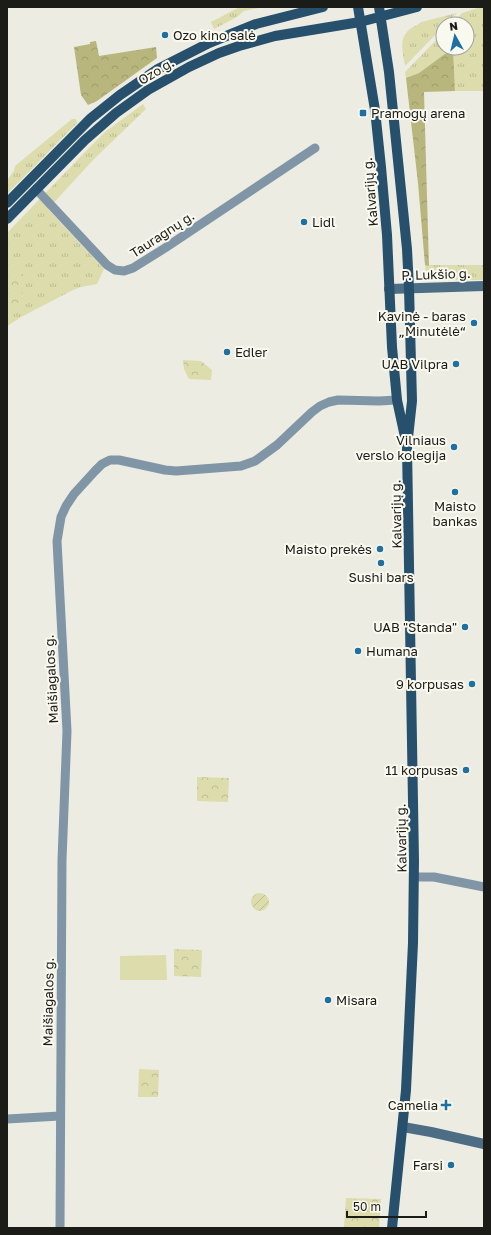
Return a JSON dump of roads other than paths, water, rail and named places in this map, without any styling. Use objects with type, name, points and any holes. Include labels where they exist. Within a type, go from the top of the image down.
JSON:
[{"type":"main road","name":"Ozo g.","points":[[7,203],[90,119],[158,68],[210,43],[256,24],[323,7]]},
{"type":"main road","name":"Kalvarijų g.","points":[[358,7],[375,110],[381,167],[392,347],[397,400],[408,447]]},
{"type":"main road","name":"Ozo g.","points":[[7,219],[84,140],[116,113],[148,90],[189,67],[219,53],[275,36],[360,22],[380,12],[417,7]]},
{"type":"main road","name":"Kalvarijų g.","points":[[380,12],[389,72],[403,204],[409,288],[412,401],[408,447],[414,877],[413,943],[406,1090],[392,1228]]},
{"type":"street","name":"Tauragnų g.","points":[[36,189],[107,265],[115,270],[124,270],[134,268],[315,148]]},
{"type":"street","name":"P. Lukšio g.","points":[[389,289],[484,286]]},
{"type":"street","name":"Maišiagalos g.","points":[[60,1228],[62,860],[67,731],[57,540],[61,517],[74,494],[102,464],[110,460],[119,460],[176,471],[241,466],[250,464],[261,457],[277,445],[312,412],[328,402],[338,400],[397,400]]},
{"type":"street","points":[[414,877],[434,877],[484,887]]},
{"type":"street","points":[[7,1119],[60,1116]]},
{"type":"street","points":[[403,1127],[484,1144]]},
{"type":"place","name":"Ozo kino salė","points":[[165,35]]},
{"type":"place","name":"Pramogų arena","points":[[363,113]]},
{"type":"place","name":"Lidl","points":[[304,222]]},
{"type":"place","name":"Kavinė - baras „Minutėlė“","points":[[474,323]]},
{"type":"place","name":"Edler","points":[[227,352]]},
{"type":"place","name":"UAB Vilpra","points":[[456,364]]},
{"type":"place","name":"Vilniaus verslo kolegija","points":[[454,447]]},
{"type":"place","name":"Maisto bankas","points":[[455,492]]},
{"type":"place","name":"Maisto prekės","points":[[380,549]]},
{"type":"place","name":"Sushi bars","points":[[381,563]]},
{"type":"place","name":"UAB \"Standa\"","points":[[465,627]]},
{"type":"place","name":"Humana","points":[[358,651]]},
{"type":"place","name":"9 korpusas","points":[[472,684]]},
{"type":"place","name":"11 korpusas","points":[[466,770]]},
{"type":"place","name":"Misara","points":[[328,1000]]},
{"type":"place","name":"Camelia","points":[[446,1105]]},
{"type":"place","name":"Farsi","points":[[451,1165]]}]
